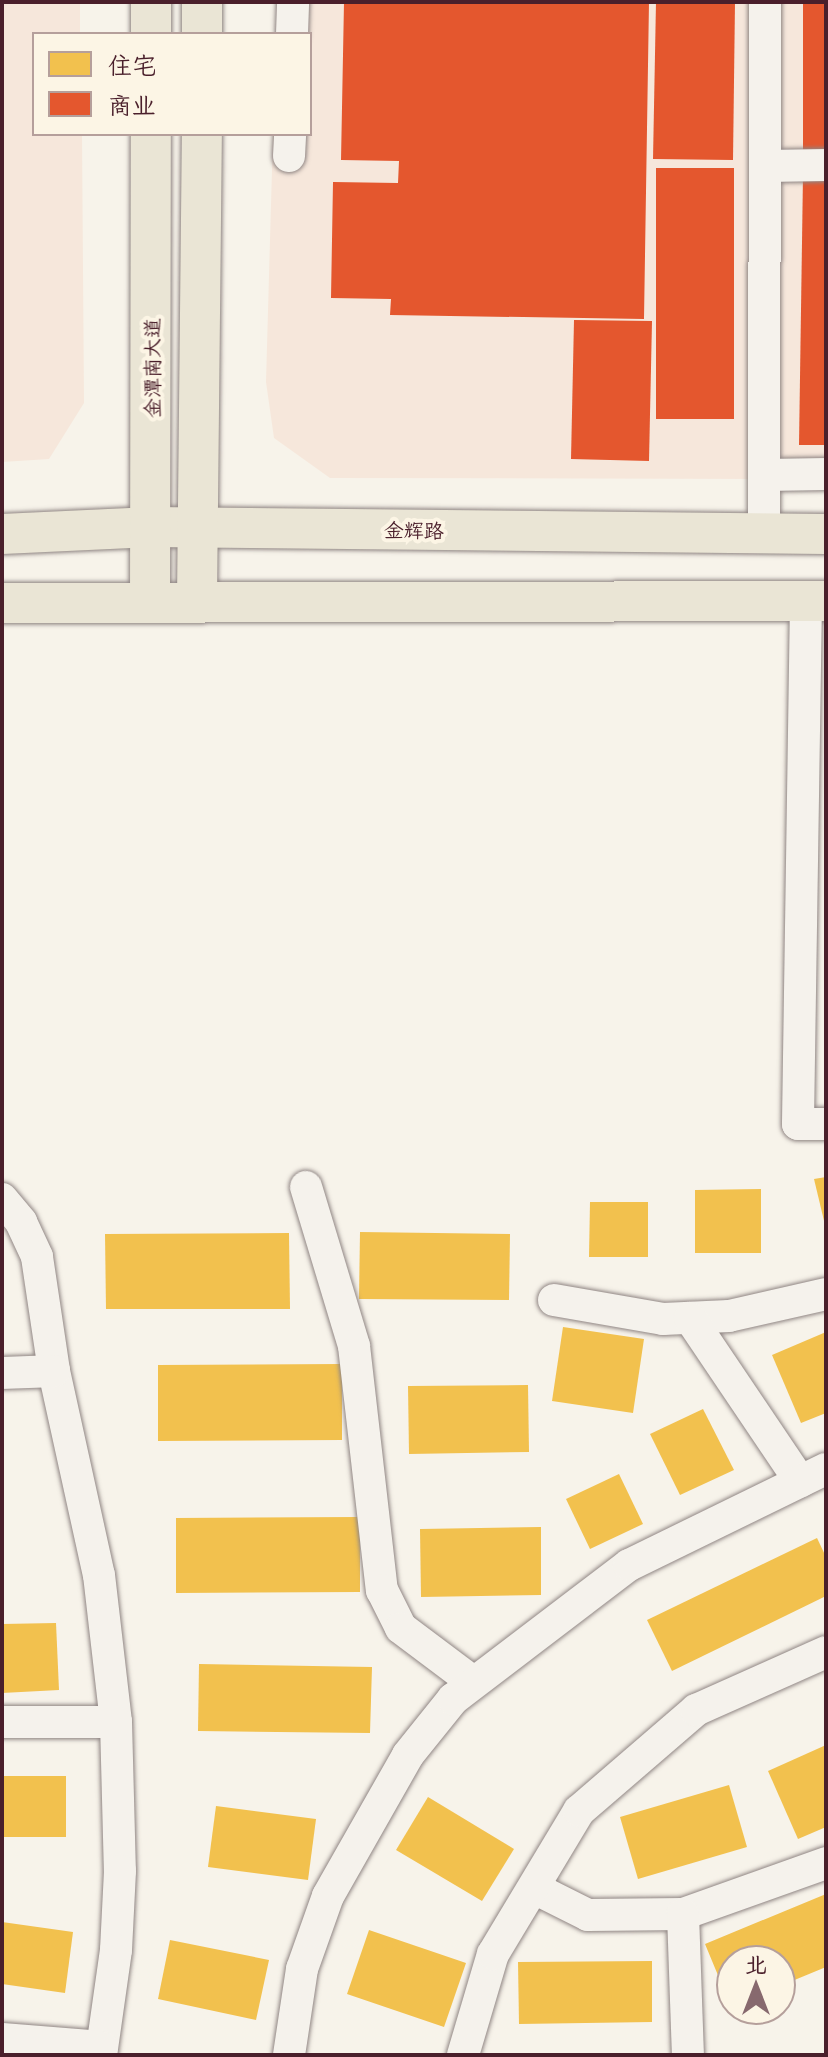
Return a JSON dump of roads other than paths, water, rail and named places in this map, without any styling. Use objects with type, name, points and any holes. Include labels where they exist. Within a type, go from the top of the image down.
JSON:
[{"type":"main road","points":[[151,2],[151,32]]},
{"type":"main road","points":[[202,2],[202,32]]},
{"type":"main road","name":"金潭南大道","points":[[150,601],[151,136]]},
{"type":"main road","points":[[197,600],[202,136]]},
{"type":"main road","name":"金辉路","points":[[2,534],[152,527],[826,534]]},
{"type":"main road","points":[[2,603],[197,600],[816,601]]},
{"type":"street","points":[[292,32],[293,2]]},
{"type":"street","points":[[764,534],[765,2]]},
{"type":"street","points":[[766,166],[826,165]]},
{"type":"street","points":[[765,475],[826,474]]},
{"type":"street","points":[[816,601],[798,1124],[826,1124]]},
{"type":"street","points":[[306,1187],[354,1346],[382,1590],[401,1628],[473,1682]]},
{"type":"street","points":[[2,1199],[21,1222],[37,1257],[54,1371],[99,1575],[116,1722],[120,1871],[116,1950],[101,2051],[2,2039]]},
{"type":"street","points":[[554,1300],[663,1319],[729,1316],[826,1294]]},
{"type":"street","points":[[289,2055],[302,1969],[328,1896],[408,1755],[473,1682],[629,1565],[813,1475],[690,1318]]},
{"type":"street","points":[[2,1373],[54,1371]]},
{"type":"street","points":[[463,2055],[493,1954],[520,1903],[536,1889],[579,1811],[647,1748],[696,1710],[826,1652]]},
{"type":"street","points":[[2,1722],[116,1722]]},
{"type":"street","points":[[536,1889],[588,1915],[683,1914],[826,1863]]},
{"type":"street","points":[[683,1914],[688,2055]]}]
